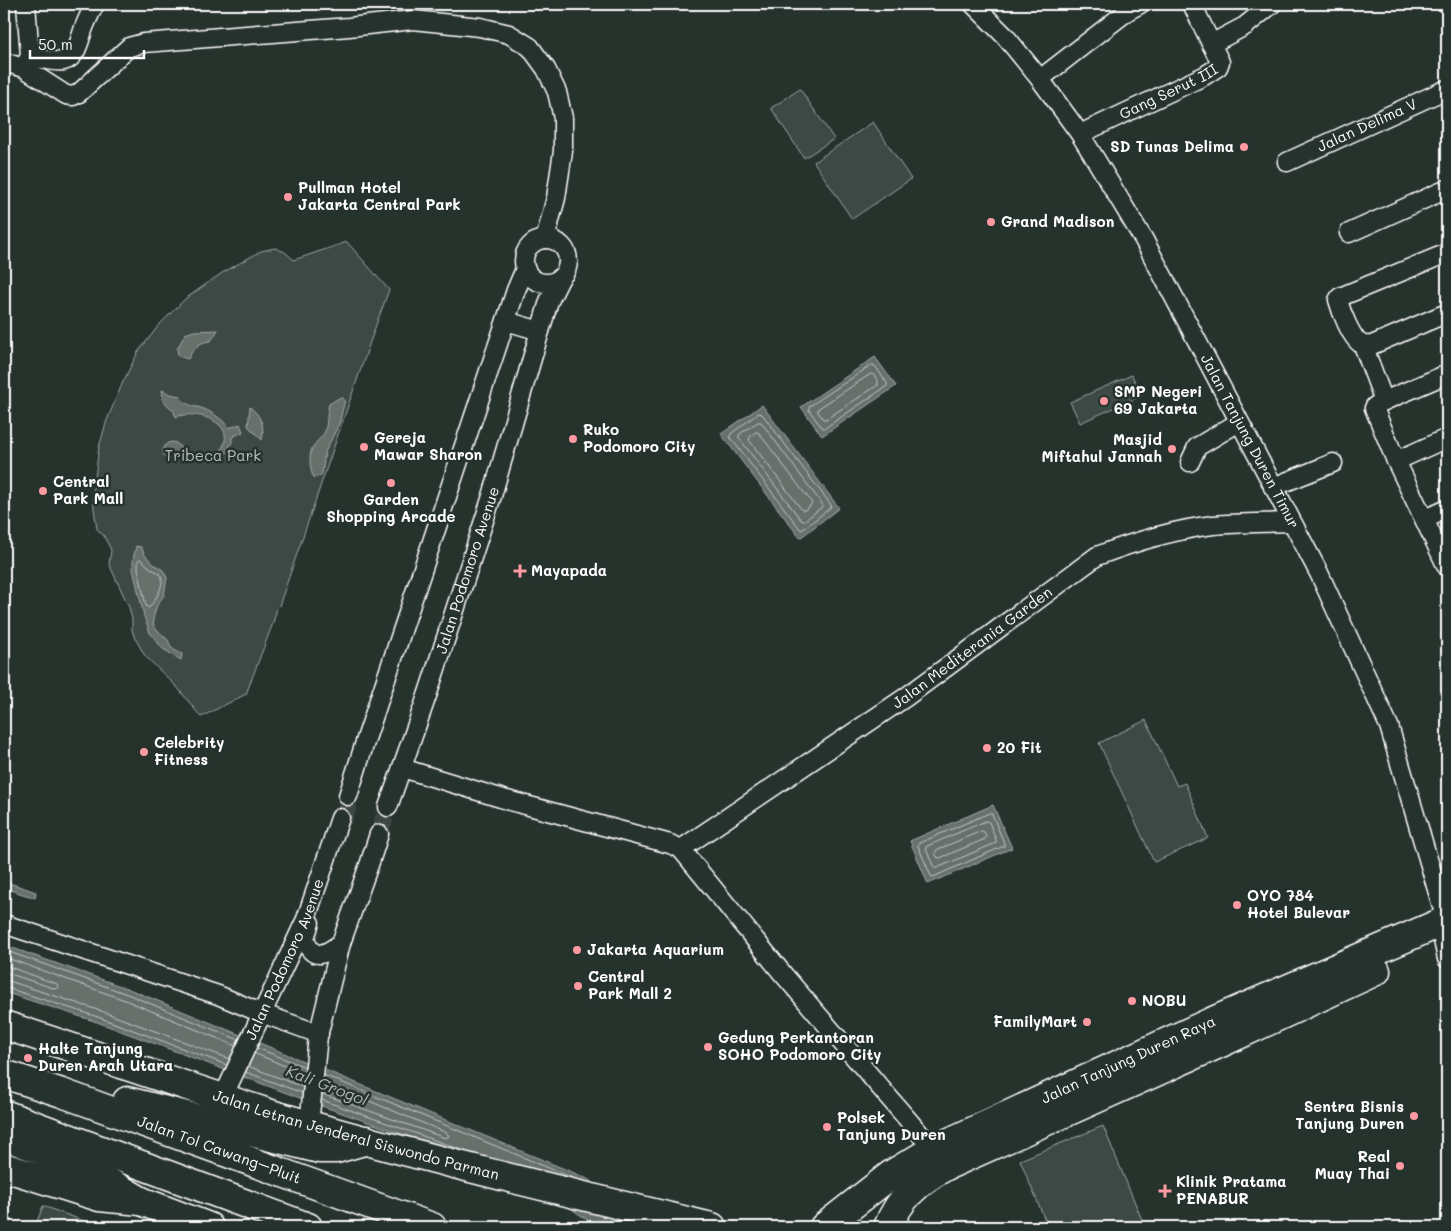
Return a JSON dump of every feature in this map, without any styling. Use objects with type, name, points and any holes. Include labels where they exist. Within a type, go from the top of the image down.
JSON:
[{"type":"main road","name":"Jalan Tanjung Duren Raya","points":[[824,1227],[892,1174],[940,1158],[1213,1021],[1446,936]]},
{"type":"main road","name":"Jalan Letnan Jenderal Siswondo Parman","points":[[4,1025],[228,1086],[274,1115],[310,1115],[366,1140],[439,1161],[712,1227]]},
{"type":"main road","name":"Jalan Tol Cawang–Pluit","points":[[4,1074],[432,1227]]},
{"type":"main road","points":[[62,1094],[84,1092],[102,1094],[319,1149],[336,1149],[366,1140]]},
{"type":"main road","points":[[4,1114],[308,1227]]},
{"type":"main road","points":[[4,1136],[76,1163],[141,1201],[209,1227]]},
{"type":"main road","name":"Jalan Tanjung Duren Raya","points":[[888,1227],[896,1209],[905,1196],[920,1182],[940,1158]]},
{"type":"main road","points":[[4,1167],[99,1197],[141,1201]]},
{"type":"street","points":[[26,4],[27,62],[66,96],[73,96],[79,93],[130,47],[144,43],[349,27],[413,20],[480,27],[509,34],[530,47],[546,69],[557,92],[564,118],[563,151],[556,198],[545,239]]},
{"type":"street","points":[[4,62],[62,62],[72,57],[95,4]]},
{"type":"street","name":"Jalan Tanjung Duren Timur","points":[[973,4],[1006,36],[1080,134],[1144,240],[1318,573],[1390,726],[1446,936]]},
{"type":"street","points":[[1040,79],[1129,10],[1140,4]]},
{"type":"street","name":"Gang Serut III","points":[[1080,134],[1218,67],[1220,62],[1192,4]]},
{"type":"street","points":[[1211,44],[1245,26],[1272,4]]},
{"type":"street","name":"Jalan Delima V","points":[[1287,162],[1447,89]]},
{"type":"street","points":[[1349,233],[1447,189]]},
{"type":"street","points":[[545,239],[552,240],[558,243],[567,254],[567,267],[565,274],[560,279],[547,283],[540,282],[534,280],[526,269],[524,262],[528,249],[539,241],[545,239]]},
{"type":"street","points":[[1384,401],[1363,345],[1356,340],[1338,300],[1340,297],[1447,252]]},
{"type":"street","points":[[350,796],[366,736],[516,290],[526,269]]},
{"type":"street","name":"Jalan Podomoro Avenue","points":[[388,807],[428,694],[494,489],[549,301],[560,279]]},
{"type":"street","points":[[1363,345],[1372,345],[1447,313]]},
{"type":"street","points":[[506,321],[540,331]]},
{"type":"street","points":[[1447,374],[1374,406],[1396,461],[1447,567]]},
{"type":"street","points":[[1190,462],[1197,447],[1239,422]]},
{"type":"street","points":[[1396,461],[1447,438]]},
{"type":"street","points":[[1273,487],[1333,463]]},
{"type":"street","points":[[1425,519],[1447,509]]},
{"type":"street","name":"Jalan Mediterania Garden","points":[[681,848],[906,697],[1097,556],[1132,543],[1212,526],[1291,522]]},
{"type":"street","points":[[402,768],[507,800],[681,848],[783,974],[940,1158]]},
{"type":"street","name":"Jalan Podomoro Avenue","points":[[228,1086],[306,919],[342,819],[305,938],[311,951],[321,955],[329,952],[341,943]]},
{"type":"street","points":[[310,1115],[318,1035],[341,943],[379,834]]},
{"type":"street","points":[[4,924],[218,994],[261,1014],[318,1035]]},
{"type":"green space","points":[[800,89],[834,139],[804,158],[771,108]]},
{"type":"green space","points":[[873,122],[911,179],[852,219],[814,162]]},
{"type":"green space","name":"Tribeca Park","points":[[347,242],[389,290],[273,623],[246,694],[201,717],[177,687],[145,656],[132,630],[129,607],[109,564],[111,550],[104,536],[97,529],[93,493],[99,447],[107,420],[138,352],[160,324],[185,299],[222,273],[261,251],[275,248],[285,252],[294,260]]},
{"type":"green space","points":[[1132,375],[1141,396],[1080,423],[1070,402]]},
{"type":"green space","points":[[1146,720],[1177,786],[1185,783],[1208,838],[1154,862],[1099,743]]},
{"type":"green space","points":[[1103,1126],[1145,1227],[1048,1227],[1020,1160]]},
{"type":"green space","points":[[43,1206],[100,1227],[35,1227]]},
{"type":"water","points":[[218,330],[211,341],[197,346],[188,359],[178,356],[177,349],[185,334],[194,331]]},
{"type":"water","points":[[875,357],[896,386],[822,436],[801,407]]},
{"type":"water","points":[[162,390],[180,396],[187,404],[204,409],[221,420],[229,428],[240,424],[243,432],[232,437],[227,453],[221,450],[225,441],[224,432],[220,426],[213,420],[204,417],[184,415],[176,417],[173,410],[163,401]]},
{"type":"water","points":[[339,398],[345,400],[339,424],[325,452],[322,474],[314,478],[310,465],[311,451],[325,431],[329,404]]},
{"type":"water","points":[[762,405],[839,508],[800,538],[721,434]]},
{"type":"water","points":[[250,407],[257,414],[261,422],[263,430],[262,440],[248,426]]},
{"type":"water","points":[[172,442],[178,445],[181,451],[178,457],[172,460],[166,457],[163,451],[166,445]]},
{"type":"water","points":[[136,546],[141,547],[152,563],[163,570],[167,578],[164,595],[157,605],[153,619],[154,627],[168,640],[174,650],[182,654],[181,660],[163,649],[150,633],[133,569]]},
{"type":"water","points":[[993,805],[1012,848],[928,884],[910,841]]},
{"type":"water","points":[[4,881],[36,892],[35,898],[4,888]]},
{"type":"water","name":"Kali Grogol","points":[[4,945],[129,989],[584,1177],[666,1227],[598,1227],[570,1208],[488,1164],[316,1104],[97,1022],[4,992]]},
{"type":"tunnel","points":[[343,820],[351,797]]},
{"type":"tunnel","points":[[379,834],[388,807]]},
{"type":"place","name":"SD Tunas Delima","points":[[1244,147]]},
{"type":"place","name":"Pullman Hotel Jakarta Central Park","points":[[288,197]]},
{"type":"place","name":"Grand Madison","points":[[991,222]]},
{"type":"place","name":"SMP Negeri 69 Jakarta","points":[[1104,401]]},
{"type":"place","name":"Ruko Podomoro City","points":[[573,439]]},
{"type":"place","name":"Gereja Mawar Sharon","points":[[364,447]]},
{"type":"place","name":"Masjid Miftahul Jannah","points":[[1172,449]]},
{"type":"place","name":"Garden Shopping Arcade","points":[[391,483]]},
{"type":"place","name":"Central Park Mall","points":[[43,491]]},
{"type":"place","name":"Mayapada","points":[[520,571]]},
{"type":"place","name":"20 Fit","points":[[987,748]]},
{"type":"place","name":"Celebrity Fitness","points":[[144,752]]},
{"type":"place","name":"OYO 784 Hotel Bulevar","points":[[1237,905]]},
{"type":"place","name":"Jakarta Aquarium","points":[[577,950]]},
{"type":"place","name":"Central Park Mall 2","points":[[578,986]]},
{"type":"place","name":"NOBU","points":[[1132,1001]]},
{"type":"place","name":"FamilyMart","points":[[1087,1022]]},
{"type":"place","name":"Gedung Perkantoran SOHO Podomoro City","points":[[708,1047]]},
{"type":"place","name":"Halte Tanjung Duren Arah Utara","points":[[28,1058]]},
{"type":"place","name":"Sentra Bisnis Tanjung Duren","points":[[1414,1116]]},
{"type":"place","name":"Polsek Tanjung Duren","points":[[827,1127]]},
{"type":"place","name":"Real Muay Thai","points":[[1400,1166]]},
{"type":"place","name":"Klinik Pratama PENABUR","points":[[1165,1191]]}]
